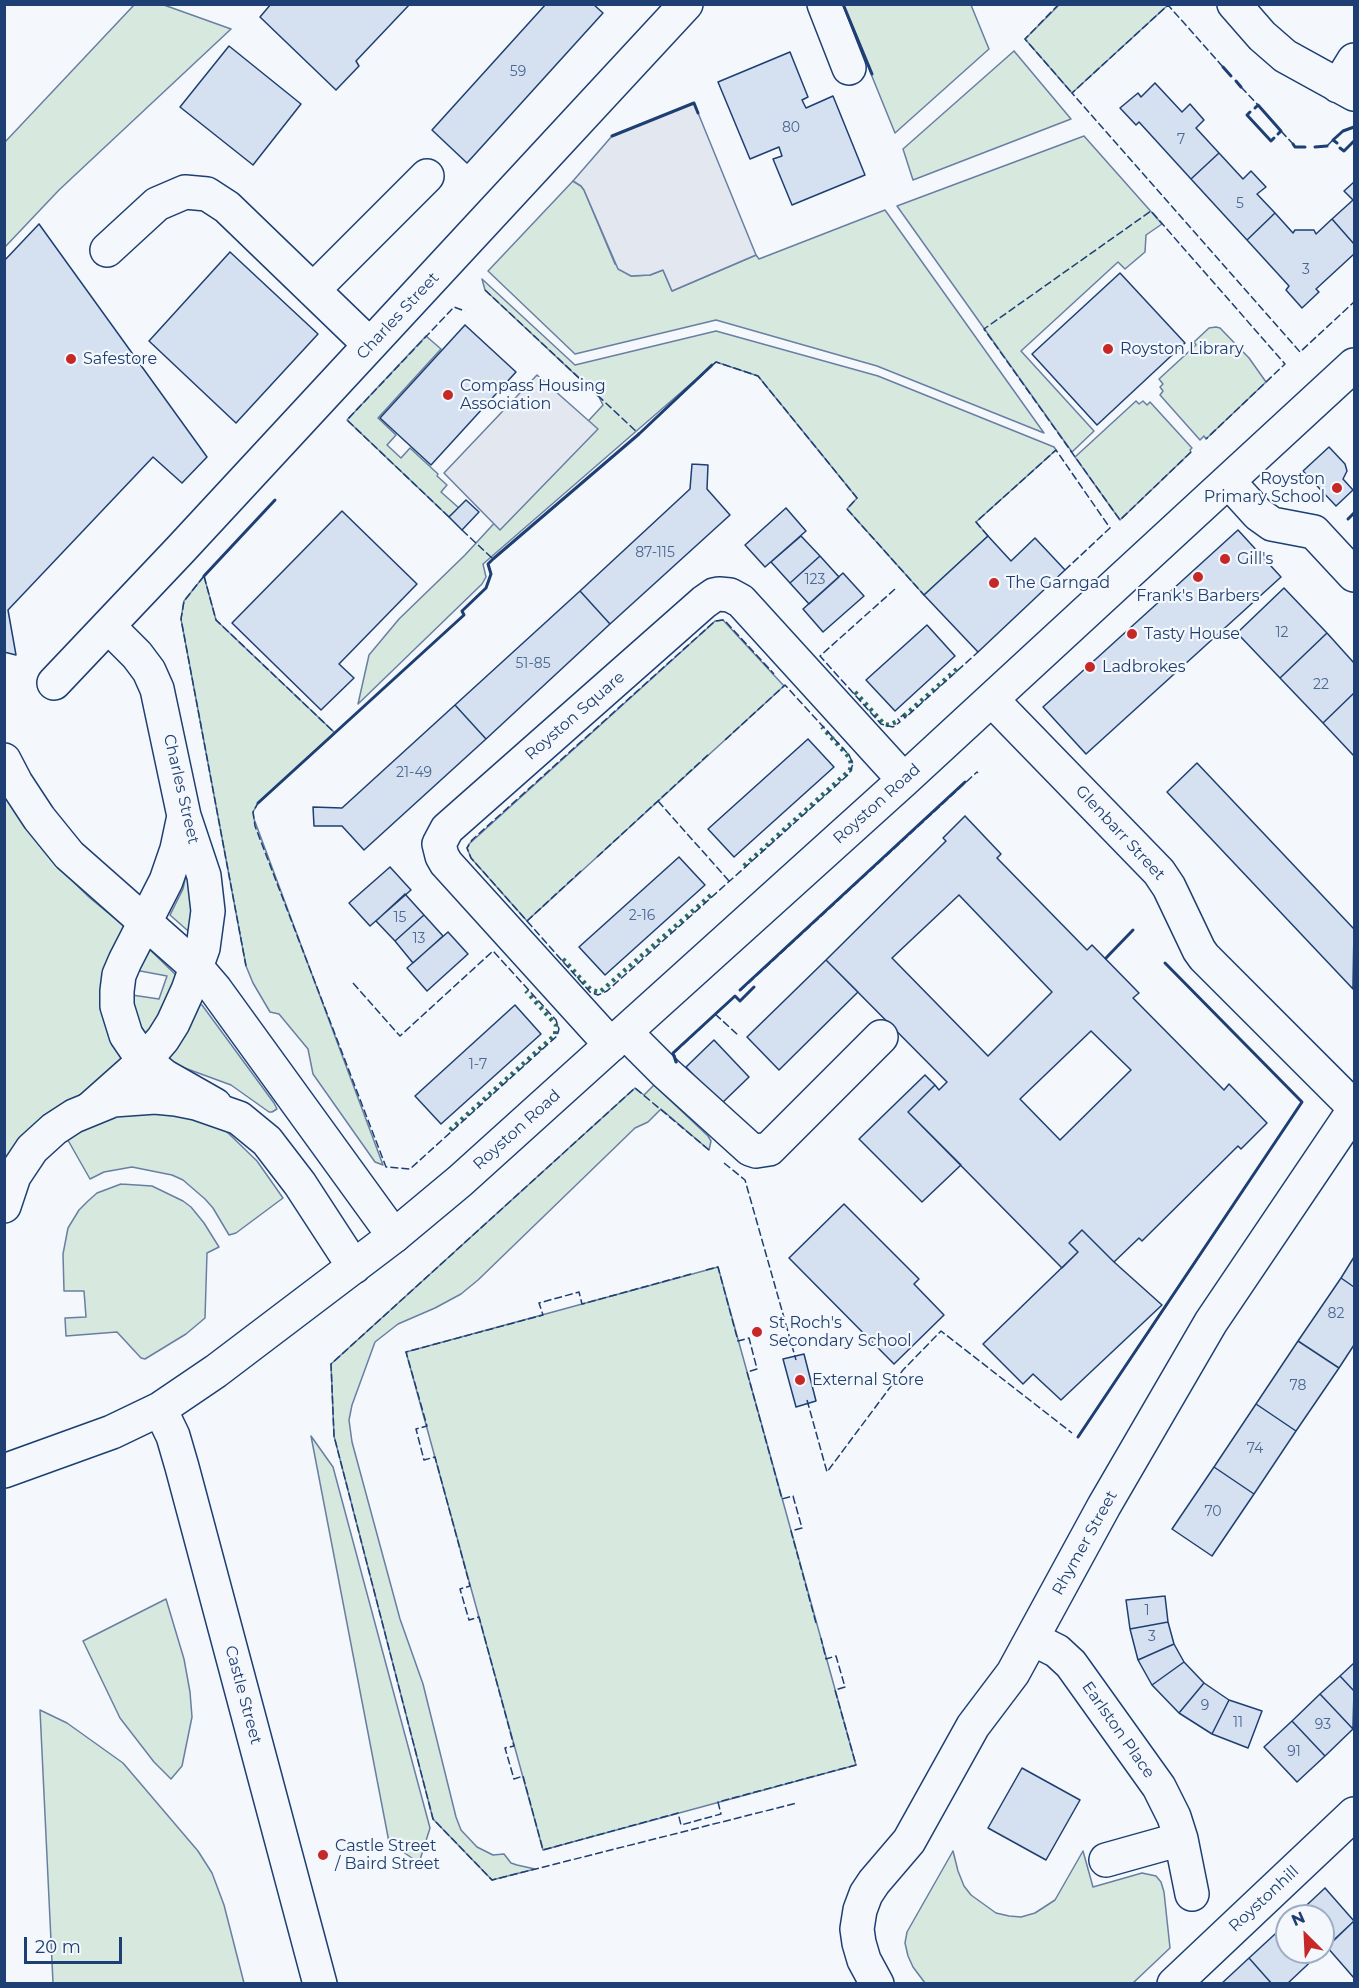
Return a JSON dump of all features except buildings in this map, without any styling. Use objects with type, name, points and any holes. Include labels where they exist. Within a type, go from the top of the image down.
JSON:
[{"type":"street","points":[[824,4],[849,68]]},
{"type":"street","points":[[1234,4],[1278,51],[1349,80]]},
{"type":"street","name":"Charles Street","points":[[54,683],[370,345],[680,7]]},
{"type":"street","points":[[313,290],[427,176]]},
{"type":"street","points":[[106,250],[158,204],[185,192],[207,194],[227,207],[370,345]]},
{"type":"street","name":"Royston Road","points":[[4,1471],[90,1441],[160,1410],[216,1371],[394,1236],[460,1181],[904,780],[1354,365]]},
{"type":"street","points":[[1229,482],[1258,514],[1272,524],[1314,532],[1349,569]]},
{"type":"street","name":"Royston Square","points":[[618,1039],[446,863],[439,844],[442,835],[447,830],[704,602],[719,594],[730,595],[741,601],[904,780]]},
{"type":"street","name":"Charles Street","points":[[91,1108],[145,1060],[163,1039],[173,1023],[197,968],[207,930],[207,893],[204,876],[184,816],[157,690],[149,671],[138,655],[108,626]]},
{"type":"street","name":"Glenbarr Street","points":[[992,700],[1159,872],[1169,887],[1204,957],[1354,1109]]},
{"type":"street","points":[[4,760],[39,818],[69,855],[197,968],[235,1015],[394,1236]]},
{"type":"street","points":[[184,816],[172,865],[119,975],[117,991],[120,1021],[126,1035],[145,1060],[164,1076],[239,1118],[267,1141],[300,1184],[354,1267]]},
{"type":"street","points":[[618,1039],[666,1073],[750,1149],[756,1151],[769,1149],[881,1037]]},
{"type":"street","points":[[4,1206],[14,1176],[32,1149],[54,1129],[91,1108],[113,1100],[155,1097],[196,1103],[239,1118]]},
{"type":"street","name":"Rhymer Street","points":[[877,1983],[864,1960],[857,1929],[860,1910],[866,1894],[909,1841],[973,1726],[1013,1673],[1104,1506],[1211,1322],[1354,1109]]},
{"type":"street","name":"Castle Street","points":[[160,1410],[173,1436],[182,1467],[320,1983]]},
{"type":"street","name":"Earlston Place","points":[[1033,1638],[1057,1651],[1071,1664],[1159,1787],[1174,1817],[1181,1839],[1192,1894]]},
{"type":"street","name":"Roystonhill","points":[[1174,1983],[1351,1823]]},
{"type":"street","points":[[1106,1860],[1181,1839]]},
{"type":"shaded area","points":[[134,5],[164,5],[231,29],[59,190],[5,247],[5,142]]},
{"type":"shaded area","points":[[843,5],[971,5],[989,49],[895,133]]},
{"type":"shaded area","points":[[1059,5],[1168,5],[1072,93],[1025,39]]},
{"type":"shaded area","points":[[1014,51],[1071,119],[913,180],[903,149]]},
{"type":"shaded area","points":[[694,103],[756,255],[672,291],[663,270],[650,275],[631,276],[618,269],[584,190],[573,181],[612,136]]},
{"type":"shaded area","points":[[1084,136],[1162,224],[1146,235],[1145,252],[1125,269],[1118,262],[1021,351],[1094,431],[1072,452],[897,206]]},
{"type":"shaded area","points":[[573,181],[584,190],[615,264],[631,276],[650,275],[663,270],[672,291],[756,255],[759,259],[885,210],[1044,433],[877,366],[716,320],[575,354],[488,271]]},
{"type":"shaded area","points":[[482,279],[575,365],[716,331],[878,376],[1054,447],[1056,450],[976,522],[988,536],[924,595],[847,509],[857,498],[758,376],[716,362],[483,564],[486,577],[482,584],[358,704],[369,655],[399,619],[465,555],[603,405],[599,397],[485,290]]},
{"type":"shaded area","points":[[1209,328],[1220,328],[1249,358],[1266,382],[1206,439],[1204,436],[1200,440],[1160,395],[1163,391],[1160,387],[1163,384],[1159,379],[1196,345],[1194,342]]},
{"type":"shaded area","points":[[426,336],[441,349],[378,418],[396,435],[387,445],[401,458],[410,448],[447,485],[441,492],[459,508],[449,517],[347,420]]},
{"type":"shaded area","points":[[537,375],[598,429],[500,530],[444,473]]},
{"type":"shaded area","points":[[1136,401],[1139,404],[1143,401],[1147,405],[1150,402],[1192,448],[1191,452],[1120,520],[1075,457]]},
{"type":"shaded area","points":[[204,576],[216,620],[335,733],[258,803],[253,812],[383,1165],[375,1162],[313,1074],[308,1049],[279,1014],[270,1012],[246,966],[181,619],[184,601]]},
{"type":"shaded area","points":[[723,620],[784,686],[527,921],[471,858],[467,848],[469,844],[715,621]]},
{"type":"shaded area","points":[[5,795],[14,811],[57,866],[90,898],[124,926],[127,1056],[81,1095],[40,1119],[19,1139],[5,1160]]},
{"type":"shaded area","points":[[186,874],[188,874],[192,908],[190,929],[187,930],[170,915],[183,889]]},
{"type":"shaded area","points":[[147,947],[177,976],[178,981],[147,1036],[143,1034],[134,1010],[132,995],[159,999],[167,976],[135,970]]},
{"type":"shaded area","points":[[195,1004],[202,1005],[277,1109],[269,1112],[231,1085],[171,1063],[163,1053]]},
{"type":"shaded area","points":[[654,1085],[708,1136],[711,1141],[709,1150],[661,1109],[648,1122],[635,1128],[461,1294],[398,1324],[375,1342],[352,1405],[349,1420],[352,1442],[400,1619],[423,1684],[461,1830],[477,1847],[493,1855],[504,1854],[511,1863],[535,1869],[492,1880],[433,1819],[334,1436],[331,1364],[635,1088],[644,1095]]},
{"type":"shaded area","points":[[137,1107],[202,1119],[226,1131],[257,1161],[283,1198],[236,1233],[229,1235],[205,1199],[183,1180],[172,1175],[132,1167],[104,1172],[90,1179],[65,1135]]},
{"type":"shaded area","points":[[121,1184],[152,1186],[183,1201],[204,1223],[219,1247],[207,1253],[205,1318],[186,1334],[145,1359],[141,1358],[117,1332],[66,1336],[65,1318],[86,1317],[84,1291],[64,1291],[63,1254],[68,1228],[79,1210],[97,1193]]},
{"type":"shaded area","points":[[718,1267],[856,1765],[543,1850],[406,1352]]},
{"type":"shaded area","points":[[311,1436],[333,1467],[430,1828],[419,1863],[389,1842]]},
{"type":"shaded area","points":[[166,1599],[184,1659],[192,1717],[182,1766],[171,1779],[154,1762],[120,1718],[83,1641]]},
{"type":"shaded area","points":[[40,1710],[67,1723],[123,1763],[198,1851],[212,1873],[224,1905],[244,1983],[53,1983]]},
{"type":"shaded area","points":[[953,1851],[964,1886],[971,1895],[996,1913],[1009,1916],[1021,1917],[1035,1913],[1055,1900],[1083,1851],[1093,1887],[1142,1873],[1156,1876],[1164,1892],[1170,1948],[1133,1983],[925,1983],[908,1956],[905,1943],[907,1932]]},
{"type":"hedge","points":[[904,716],[957,669]]},
{"type":"hedge","points":[[855,692],[884,724],[889,725],[898,721]]},
{"type":"hedge","points":[[744,866],[850,770],[849,757],[822,727]]},
{"type":"hedge","points":[[563,959],[591,990],[600,992],[711,895]]},
{"type":"hedge","points":[[450,1130],[555,1035],[556,1025],[526,991]]},
{"type":"fence","points":[[1059,4],[1025,39],[1072,93]]},
{"type":"fence","points":[[1223,67],[1168,5],[1072,93],[1300,352],[1354,302]]},
{"type":"fence","points":[[1241,87],[1258,105]]},
{"type":"fence","points":[[1281,131],[1293,144]]},
{"type":"fence","points":[[1327,146],[1333,140]]},
{"type":"fence","points":[[1191,452],[1120,520],[984,329],[1151,211],[1285,364],[1206,439]]},
{"type":"fence","points":[[485,290],[639,434]]},
{"type":"fence","points":[[449,517],[347,420],[454,307],[465,311]]},
{"type":"fence","points":[[353,983],[400,1036],[493,951],[556,1020],[559,1029],[557,1036],[410,1169],[386,1167],[255,826],[253,812],[258,803],[464,615],[462,611],[486,588],[491,574],[488,564],[493,559],[639,434],[716,362],[758,376],[857,498],[847,509],[924,595]]},
{"type":"fence","points":[[988,536],[976,522],[1056,450],[1110,528],[1065,570]]},
{"type":"fence","points":[[462,530],[493,559]]},
{"type":"fence","points":[[204,576],[184,601],[181,619],[246,966]]},
{"type":"fence","points":[[204,576],[216,620],[335,733]]},
{"type":"fence","points":[[895,589],[820,656],[881,724],[893,727],[900,722],[898,719],[903,715],[905,718],[978,652]]},
{"type":"fence","points":[[581,871],[527,921],[471,858],[467,848],[472,840],[715,621],[726,622],[774,674]]},
{"type":"fence","points":[[527,921],[590,992],[598,995],[607,991],[849,774],[853,764],[849,755],[785,685],[725,740]]},
{"type":"fence","points":[[597,857],[710,753]]},
{"type":"fence","points":[[740,991],[978,773]]},
{"type":"fence","points":[[658,801],[729,881]]},
{"type":"fence","points":[[1165,963],[1252,1051]]},
{"type":"fence","points":[[677,1063],[674,1053],[735,996],[740,1001],[754,987]]},
{"type":"fence","points":[[715,1014],[738,1035]]},
{"type":"fence","points":[[1180,1285],[1302,1102],[1255,1054]]},
{"type":"fence","points":[[709,1150],[635,1088],[331,1364],[334,1436],[433,1819],[492,1880],[797,1803]]},
{"type":"fence","points":[[724,1163],[745,1180],[796,1360]]},
{"type":"fence","points":[[706,1270],[718,1267],[738,1341],[749,1338],[757,1369],[747,1372],[782,1499],[793,1496],[802,1528],[791,1531],[816,1623]]},
{"type":"fence","points":[[691,1274],[582,1304],[579,1292],[539,1303],[543,1315],[406,1352],[427,1426],[416,1429],[424,1460],[435,1457],[470,1586],[460,1589],[469,1620],[479,1617],[514,1746],[505,1748],[514,1779],[523,1776],[543,1850],[678,1813],[681,1825],[721,1814],[718,1802],[856,1765],[835,1690],[845,1687],[836,1656],[826,1659],[821,1638]]},
{"type":"fence","points":[[1127,1364],[1170,1300]]},
{"type":"fence","points":[[807,1400],[827,1472],[903,1370],[941,1331],[1072,1433]]},
{"type":"fence","points":[[1083,1430],[1122,1371]]},
{"type":"wall","points":[[843,4],[872,74]]},
{"type":"wall","points":[[1223,67],[1231,76]]},
{"type":"wall","points":[[1236,81],[1241,87]]},
{"type":"wall","points":[[612,136],[694,103],[698,113]]},
{"type":"wall","points":[[1255,108],[1258,105],[1281,131],[1278,134]]},
{"type":"wall","points":[[1250,112],[1247,115],[1271,141],[1274,138]]},
{"type":"wall","points":[[1337,143],[1333,140],[1343,131],[1354,127]]},
{"type":"wall","points":[[1340,148],[1344,151],[1354,141]]},
{"type":"wall","points":[[1293,144],[1295,147],[1305,147]]},
{"type":"wall","points":[[1315,147],[1327,146]]},
{"type":"wall","points":[[258,803],[464,615],[462,611],[486,588],[491,574],[488,564],[493,559],[639,434],[712,365]]},
{"type":"wall","points":[[204,576],[275,500]]},
{"type":"wall","points":[[1348,519],[1354,513]]},
{"type":"wall","points":[[740,990],[965,782]]},
{"type":"wall","points":[[1106,958],[1133,930]]},
{"type":"wall","points":[[1078,1437],[1302,1102],[1165,963]]},
{"type":"wall","points":[[676,1062],[673,1053],[735,996],[740,1001],[754,987]]},
{"type":"place","name":"Royston Library","points":[[1108,349]]},
{"type":"place","name":"Safestore","points":[[71,359]]},
{"type":"place","name":"Compass Housing Association","points":[[448,395]]},
{"type":"place","name":"Royston Primary School","points":[[1337,488]]},
{"type":"place","name":"Gill's","points":[[1225,559]]},
{"type":"place","name":"Frank's Barbers","points":[[1198,577]]},
{"type":"place","name":"The Garngad","points":[[994,583]]},
{"type":"place","name":"Tasty House","points":[[1132,634]]},
{"type":"place","name":"Ladbrokes","points":[[1090,667]]},
{"type":"place","name":"St Roch's Secondary School","points":[[757,1332]]},
{"type":"place","name":"External Store","points":[[800,1380]]},
{"type":"place","name":"Castle Street / Baird Street","points":[[323,1855]]}]
